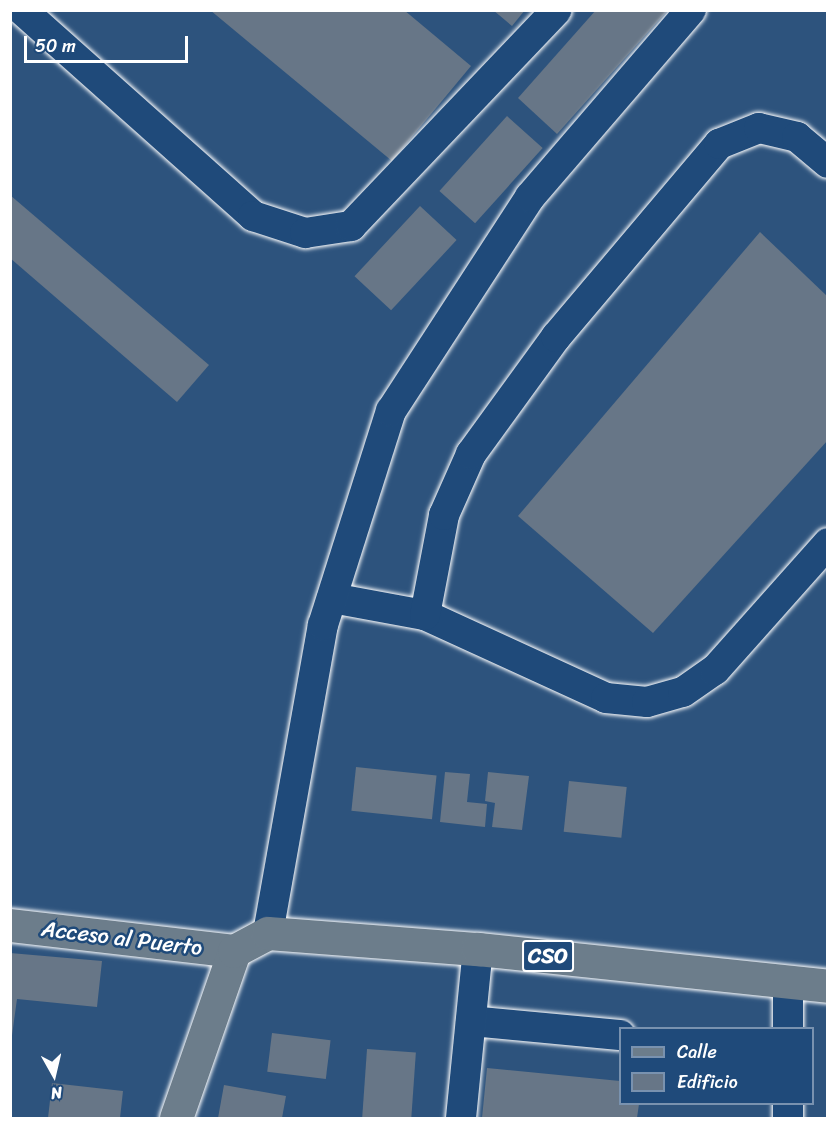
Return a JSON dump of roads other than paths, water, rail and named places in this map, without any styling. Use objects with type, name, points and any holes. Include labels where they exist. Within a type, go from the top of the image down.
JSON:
[{"type":"main road","name":"Acceso al Puerto","points":[[10,925],[234,951]]},
{"type":"main road","name":"CSO","points":[[268,933],[478,949],[828,986]]},
{"type":"main road","points":[[176,1119],[234,951],[268,933]]},
{"type":"street","points":[[22,10],[253,216],[305,232],[351,226],[557,10]]},
{"type":"street","points":[[268,933],[323,625],[392,411],[530,197],[691,10]]},
{"type":"street","points":[[425,615],[444,515],[471,454],[556,337],[719,144],[759,128],[797,137],[828,163]]},
{"type":"street","points":[[332,598],[425,615],[606,698],[647,702],[683,692],[716,670],[828,543]]},
{"type":"street","points":[[460,1119],[478,949]]},
{"type":"street","points":[[788,982],[788,1027]]},
{"type":"street","points":[[471,1021],[619,1035]]}]
